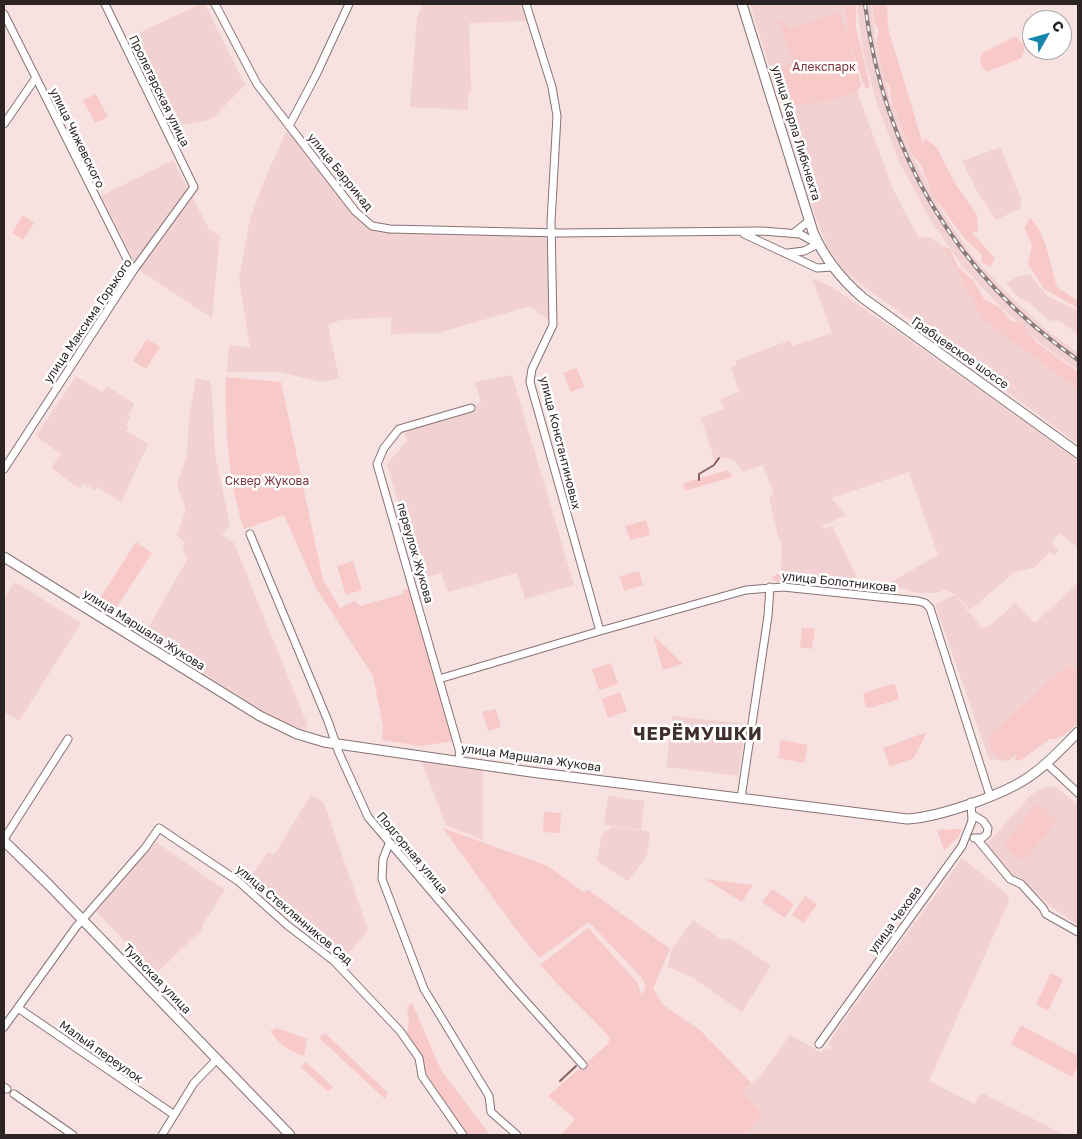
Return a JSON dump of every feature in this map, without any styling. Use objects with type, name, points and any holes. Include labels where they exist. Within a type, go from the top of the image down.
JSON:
[{"type":"main road","name":"улица Карла Либкнехта","points":[[742,4],[818,244],[833,267]]},
{"type":"main road","name":"Грабцевское шоссе","points":[[833,267],[863,298],[1078,452]]},
{"type":"main road","name":"улица Маршала Жукова","points":[[4,557],[260,716],[297,734],[335,744],[907,819],[948,811],[1021,783],[1046,764],[1078,732]]},
{"type":"main road","name":"Тульская улица","points":[[4,840],[290,1135]]},
{"type":"street","name":"Пролетарская улица","points":[[105,4],[194,187]]},
{"type":"street","name":"улица Баррикад","points":[[216,4],[257,84],[355,211],[372,226],[390,229],[551,232]]},
{"type":"street","points":[[289,126],[349,4]]},
{"type":"street","name":"улица Константиновых","points":[[526,4],[552,87],[557,116],[551,232],[553,325],[532,368],[530,382],[600,631]]},
{"type":"street","name":"улица Чижевского","points":[[4,14],[133,271]]},
{"type":"street","points":[[4,124],[35,79]]},
{"type":"street","name":"улица Максима Горького","points":[[4,469],[133,271],[194,187]]},
{"type":"street","points":[[794,233],[810,220]]},
{"type":"street","points":[[551,232],[794,233],[818,244]]},
{"type":"street","points":[[742,233],[818,268],[833,267]]},
{"type":"street","points":[[779,249],[778,240],[783,233]]},
{"type":"street","points":[[788,253],[804,251],[818,244]]},
{"type":"street","name":"переулок Жукова","points":[[460,761],[459,749],[377,464],[384,448],[399,429],[471,408]]},
{"type":"street","name":"Подгорная улица","points":[[250,534],[335,744],[368,817],[389,844],[583,1065]]},
{"type":"street","points":[[741,798],[768,616],[770,587]]},
{"type":"street","name":"улица Болотникова","points":[[439,679],[746,590],[770,587],[925,603],[930,608],[990,796]]},
{"type":"street","points":[[4,840],[68,739]]},
{"type":"street","points":[[1046,764],[1078,793]]},
{"type":"street","name":"улица Чехова","points":[[819,1044],[932,890],[967,836],[973,815],[971,802]]},
{"type":"street","points":[[973,815],[983,821],[988,828],[987,834],[977,839]]},
{"type":"street","name":"улица Стеклянников Сад","points":[[82,920],[145,848],[159,828],[232,876],[286,926],[334,961],[400,1032],[419,1058],[422,1076],[463,1135]]},
{"type":"street","points":[[967,836],[977,839],[1010,879],[1021,884],[1043,908],[1046,914],[1078,932]]},
{"type":"street","points":[[389,844],[383,859],[382,879],[424,990],[489,1096],[492,1112],[517,1135]]},
{"type":"street","points":[[4,1027],[82,920]]},
{"type":"street","name":"Малый переулок","points":[[18,1008],[173,1114]]},
{"type":"street","points":[[162,1135],[173,1114],[194,1083],[218,1059]]},
{"type":"street","points":[[14,1094],[73,1135]]},
{"type":"shaded area","points":[[200,4],[205,4],[245,85],[212,119],[173,127],[130,42],[133,36]]},
{"type":"shaded area","points":[[422,4],[521,4],[527,21],[469,23],[471,91],[468,96],[468,110],[410,107],[417,19]]},
{"type":"shaded area","points":[[750,4],[843,4],[850,45],[861,85],[857,91],[892,187],[918,237],[932,238],[945,249],[973,303],[1078,386],[1078,444],[845,272],[829,250],[816,218]]},
{"type":"shaded area","points":[[857,4],[871,4],[876,46],[891,103],[913,157],[942,212],[974,258],[1010,296],[1049,332],[1078,353],[1078,370],[1040,343],[1000,306],[963,267],[930,219],[900,163],[878,107],[862,48]]},
{"type":"shaded area","points":[[287,130],[352,213],[369,227],[392,232],[545,236],[548,238],[551,322],[530,306],[438,333],[391,334],[391,317],[340,320],[328,325],[339,378],[321,382],[280,372],[227,372],[229,345],[250,348],[239,279],[250,219],[264,181]]},
{"type":"shaded area","points":[[1001,147],[1022,202],[1019,203],[1021,208],[996,220],[976,189],[962,161]]},
{"type":"shaded area","points":[[173,160],[209,229],[220,236],[212,318],[142,272],[134,261],[101,196]]},
{"type":"shaded area","points":[[1030,274],[1047,296],[1078,311],[1078,334],[1058,320],[1050,321],[1027,301],[1018,297],[1007,284],[1016,277]]},
{"type":"shaded area","points":[[812,278],[832,287],[1078,460],[1078,548],[1059,533],[1051,542],[1059,551],[1054,555],[1050,552],[1035,567],[1015,572],[970,610],[955,594],[944,590],[937,593],[917,593],[888,584],[938,555],[909,472],[831,498],[846,515],[822,526],[824,529],[832,526],[857,577],[853,579],[781,574],[782,540],[779,540],[769,497],[774,494],[763,465],[742,472],[735,462],[724,457],[715,461],[701,418],[724,409],[720,399],[739,392],[731,367],[736,365],[735,361],[790,340],[792,346],[832,333]]},
{"type":"shaded area","points":[[512,375],[574,585],[525,599],[517,573],[448,592],[441,573],[420,579],[387,464],[407,441],[402,426],[481,403],[475,382]]},
{"type":"shaded area","points":[[76,376],[102,392],[107,386],[135,404],[128,414],[131,417],[126,424],[129,427],[126,431],[148,444],[121,502],[98,487],[95,490],[83,483],[80,489],[51,468],[61,454],[36,436]]},
{"type":"shaded area","points":[[196,378],[210,381],[212,392],[215,454],[230,526],[222,535],[234,543],[308,726],[304,731],[263,711],[144,635],[188,558],[183,551],[185,542],[177,535],[186,510],[177,485],[187,455],[189,418]]},
{"type":"shaded area","points":[[15,582],[81,623],[19,721],[4,712],[4,598]]},
{"type":"shaded area","points":[[1078,583],[1078,702],[1009,761],[989,759],[935,604],[955,595],[982,628],[988,627],[1016,603],[1035,623]]},
{"type":"shaded area","points":[[673,716],[746,724],[738,776],[666,767]]},
{"type":"shaded area","points":[[421,760],[483,769],[483,840],[446,825]]},
{"type":"shaded area","points":[[1055,786],[1078,805],[1078,925],[1050,906],[1028,885],[1010,875],[986,845],[1032,794],[1044,788]]},
{"type":"shaded area","points":[[311,795],[324,803],[368,930],[347,956],[250,878],[268,852],[274,855]]},
{"type":"shaded area","points":[[608,796],[644,801],[641,830],[604,825]]},
{"type":"shaded area","points":[[612,827],[650,832],[647,855],[628,881],[597,861],[602,835]]},
{"type":"shaded area","points":[[156,842],[225,890],[203,924],[202,929],[156,974],[96,911]]},
{"type":"shaded area","points":[[962,858],[1007,894],[1009,901],[929,1081],[974,1104],[982,1093],[1065,1135],[743,1135],[763,1115],[742,1091],[760,1076],[790,1035],[822,1053],[825,1048],[830,1051],[832,1047],[828,1044],[837,1030]]},
{"type":"shaded area","points":[[693,920],[722,940],[730,938],[771,966],[742,1012],[692,977],[668,967],[671,951]]},
{"type":"green space","name":"Алекспарк","points":[[844,4],[856,4],[856,27],[870,86],[867,89],[864,86],[850,42],[861,85],[857,91],[831,100],[792,106],[780,67],[792,63],[779,22],[785,20],[789,29],[839,13],[848,32]]},
{"type":"green space","points":[[872,4],[887,4],[888,28],[923,144],[925,138],[937,148],[956,185],[977,215],[978,231],[972,233],[995,258],[990,267],[981,262],[982,255],[965,239],[933,196],[921,165],[912,154],[892,103],[890,87],[884,79],[876,41],[879,30],[874,22]]},
{"type":"green space","points":[[1016,36],[1022,43],[1022,58],[986,72],[980,63],[982,53]]},
{"type":"green space","points":[[96,94],[108,117],[95,123],[83,100]]},
{"type":"green space","points":[[23,215],[34,223],[23,240],[12,233]]},
{"type":"green space","points":[[1030,218],[1036,224],[1044,241],[1057,287],[1078,301],[1078,308],[1044,289],[1028,264],[1032,245],[1024,228]]},
{"type":"green space","points":[[941,246],[950,249],[958,267],[973,280],[984,299],[1001,308],[1011,321],[1021,323],[1036,342],[1078,372],[1078,389],[982,319],[945,249]]},
{"type":"green space","points":[[147,339],[160,347],[146,369],[133,361]]},
{"type":"green space","points":[[577,368],[584,387],[571,392],[563,373]]},
{"type":"green space","name":"Сквер Жукова","points":[[226,377],[281,382],[323,580],[340,608],[354,601],[360,606],[403,594],[403,590],[410,589],[454,741],[420,746],[382,740],[383,726],[373,676],[316,588],[284,515],[244,529],[231,473],[226,416]]},
{"type":"green space","points":[[728,470],[733,477],[685,491],[683,483]]},
{"type":"green space","points":[[646,520],[650,535],[630,540],[625,526]]},
{"type":"green space","points":[[136,542],[152,553],[116,608],[100,598]]},
{"type":"green space","points":[[353,561],[362,590],[346,595],[337,566]]},
{"type":"green space","points":[[639,571],[643,585],[624,591],[620,576]]},
{"type":"green space","points":[[777,574],[844,578],[844,586],[777,582],[772,578]]},
{"type":"green space","points":[[802,627],[815,629],[812,649],[800,647]]},
{"type":"green space","points":[[653,635],[683,664],[663,670]]},
{"type":"green space","points":[[611,663],[618,684],[599,690],[592,669]]},
{"type":"green space","points":[[1065,667],[1074,668],[1078,674],[1078,724],[1062,736],[1050,739],[1021,760],[1015,761],[1016,754],[1007,760],[997,757],[989,744],[992,733]]},
{"type":"green space","points":[[892,684],[895,685],[899,698],[871,708],[866,707],[863,695],[866,692]]},
{"type":"green space","points":[[620,692],[627,711],[608,718],[602,699]]},
{"type":"green space","points":[[496,709],[501,727],[488,731],[482,712]]},
{"type":"green space","points":[[927,732],[914,758],[890,767],[883,748]]},
{"type":"green space","points":[[781,740],[808,745],[804,763],[778,758]]},
{"type":"green space","points":[[1037,804],[1040,804],[1057,821],[1026,859],[1020,860],[1003,844]]},
{"type":"green space","points":[[544,812],[561,813],[560,833],[543,832]]},
{"type":"green space","points":[[443,828],[548,866],[585,893],[587,889],[670,949],[653,988],[663,1005],[700,1030],[751,1083],[742,1091],[763,1115],[743,1135],[561,1135],[575,1119],[548,1096],[608,1044],[610,1038],[540,965],[588,928],[637,982],[642,996],[646,986],[641,977],[589,922],[539,958],[512,924]]},
{"type":"green space","points":[[962,829],[959,836],[944,851],[937,830]]},
{"type":"green space","points":[[705,879],[753,885],[742,902]]},
{"type":"green space","points":[[772,889],[794,904],[785,918],[762,902]]},
{"type":"green space","points":[[805,896],[817,904],[804,923],[792,915]]},
{"type":"green space","points":[[1051,973],[1063,979],[1048,1011],[1036,1004]]},
{"type":"green space","points":[[412,1003],[441,1070],[490,1135],[468,1135],[425,1072],[418,1049],[406,1036],[409,1023],[407,1007]]},
{"type":"green space","points":[[1021,1025],[1078,1056],[1078,1066],[1072,1077],[1011,1044]]},
{"type":"green space","points":[[277,1028],[307,1039],[304,1056],[289,1049],[277,1039],[270,1031]]},
{"type":"green space","points":[[325,1033],[388,1093],[385,1099],[319,1038]]},
{"type":"green space","points":[[306,1062],[333,1087],[328,1092],[301,1067]]},
{"type":"waterway","points":[[699,480],[699,474],[714,465],[719,458]]},
{"type":"waterway","points":[[560,1081],[576,1066]]},
{"type":"railway","points":[[865,4],[874,58],[889,110],[908,159],[932,206],[962,249],[996,289],[1035,326],[1078,360]]},
{"type":"district","name":"ЧЕРЁМУШКИ","points":[[698,734]]}]
